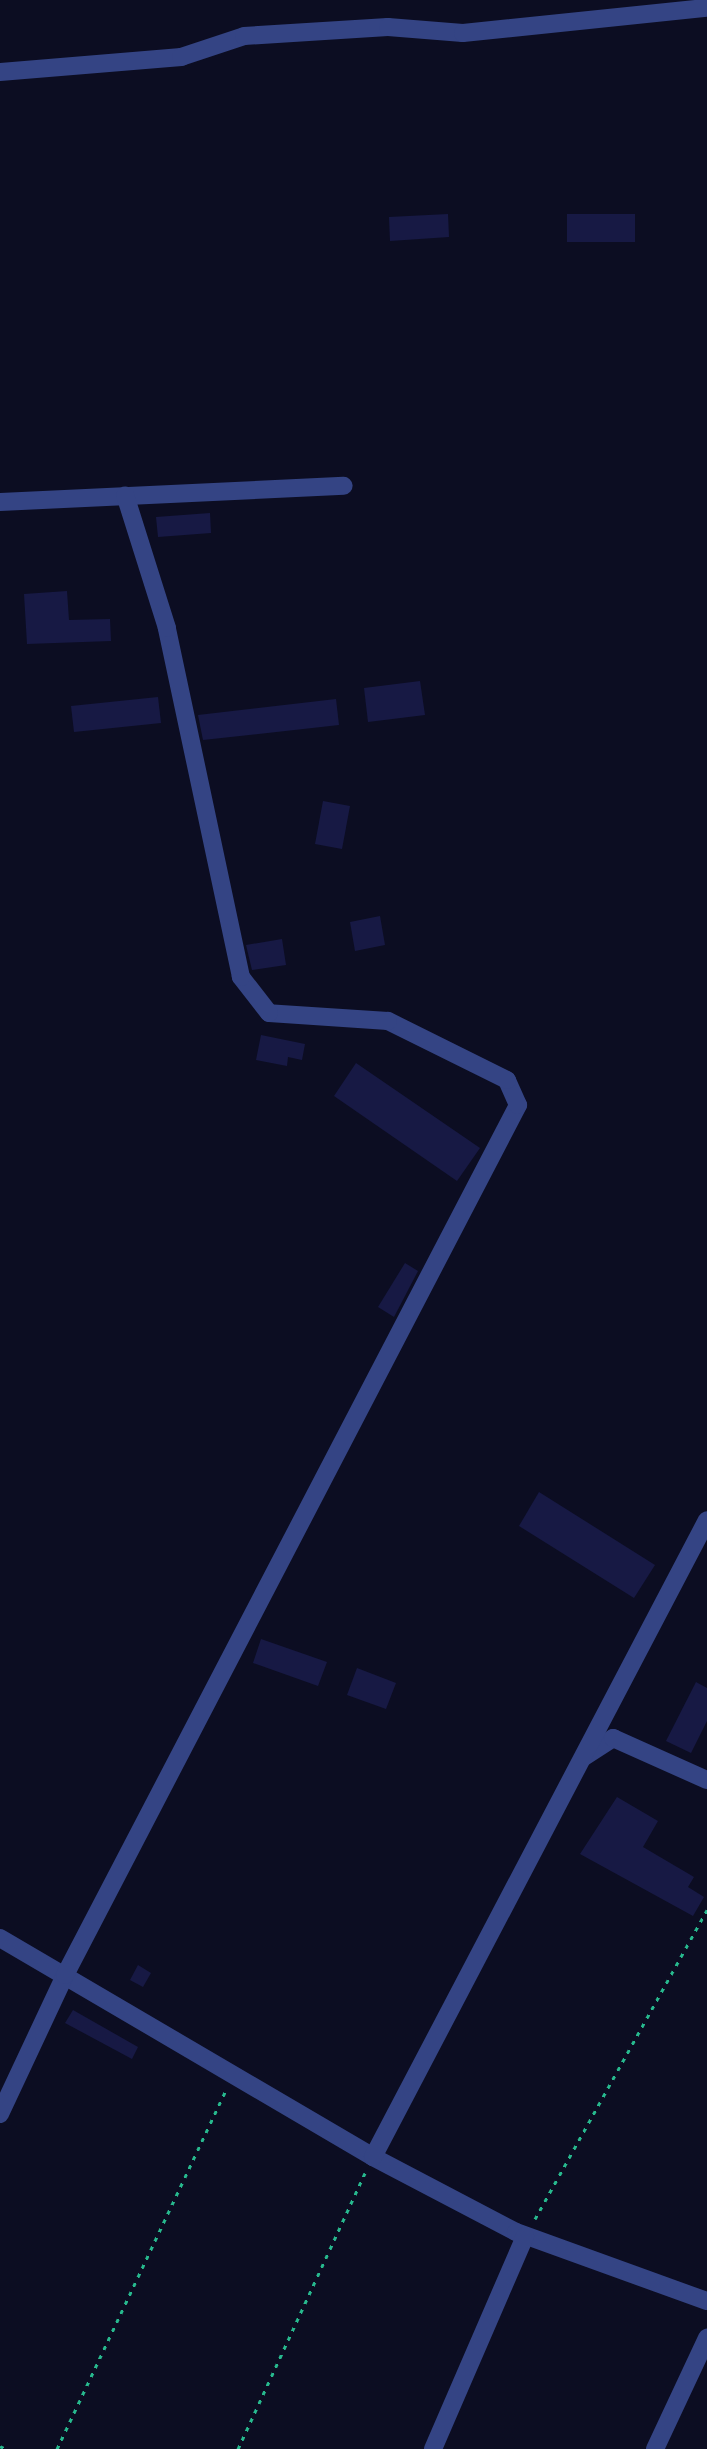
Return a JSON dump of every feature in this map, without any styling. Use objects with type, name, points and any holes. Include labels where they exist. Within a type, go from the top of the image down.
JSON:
[{"type":"street","points":[[0,72],[181,57],[244,36],[399,27],[463,33],[707,8]]},
{"type":"street","points":[[0,502],[344,486]]},
{"type":"street","points":[[0,2114],[65,1975],[518,1105],[507,1080],[388,1021],[269,1013],[241,977],[167,628],[125,495]]},
{"type":"street","points":[[373,2157],[707,1520]]},
{"type":"street","points":[[582,1759],[613,1738],[707,1780]]},
{"type":"street","points":[[0,1938],[373,2157],[525,2236],[707,2301]]},
{"type":"street","points":[[433,2449],[525,2236]]},
{"type":"street","points":[[655,2449],[707,2338]]},
{"type":"path","points":[[525,2236],[707,1910]]},
{"type":"path","points":[[57,2449],[231,2080]]},
{"type":"path","points":[[238,2449],[373,2157]]},
{"type":"path","points":[[0,2446],[6,2449]]},
{"type":"building","points":[[448,214],[449,237],[390,241],[389,217]]},
{"type":"building","points":[[567,214],[635,214],[635,242],[567,242]]},
{"type":"building","points":[[210,513],[211,533],[158,537],[156,517]]},
{"type":"building","points":[[67,591],[69,620],[110,619],[111,641],[27,644],[24,594]]},
{"type":"building","points":[[420,681],[425,715],[368,722],[364,688]]},
{"type":"building","points":[[158,697],[161,723],[74,732],[71,706]]},
{"type":"building","points":[[336,699],[339,725],[203,740],[198,715]]},
{"type":"building","points":[[323,801],[350,806],[342,849],[315,844]]},
{"type":"building","points":[[380,916],[385,945],[355,951],[350,922]]},
{"type":"building","points":[[282,939],[286,965],[252,970],[246,945]]},
{"type":"building","points":[[261,1035],[305,1044],[302,1060],[288,1057],[287,1066],[256,1060]]},
{"type":"building","points":[[356,1063],[480,1148],[457,1181],[334,1096]]},
{"type":"building","points":[[405,1263],[418,1271],[394,1317],[378,1307]]},
{"type":"building","points":[[539,1492],[655,1565],[634,1598],[519,1526]]},
{"type":"building","points":[[261,1639],[327,1662],[318,1686],[253,1663]]},
{"type":"building","points":[[357,1668],[396,1683],[386,1709],[347,1695]]},
{"type":"building","points":[[696,1682],[707,1688],[707,1721],[691,1753],[666,1741]]},
{"type":"building","points":[[617,1797],[658,1821],[643,1847],[694,1877],[688,1887],[704,1897],[693,1916],[580,1854]]},
{"type":"building","points":[[138,1965],[151,1973],[143,1987],[130,1980]]},
{"type":"building","points":[[73,2010],[138,2047],[132,2059],[65,2023]]}]
